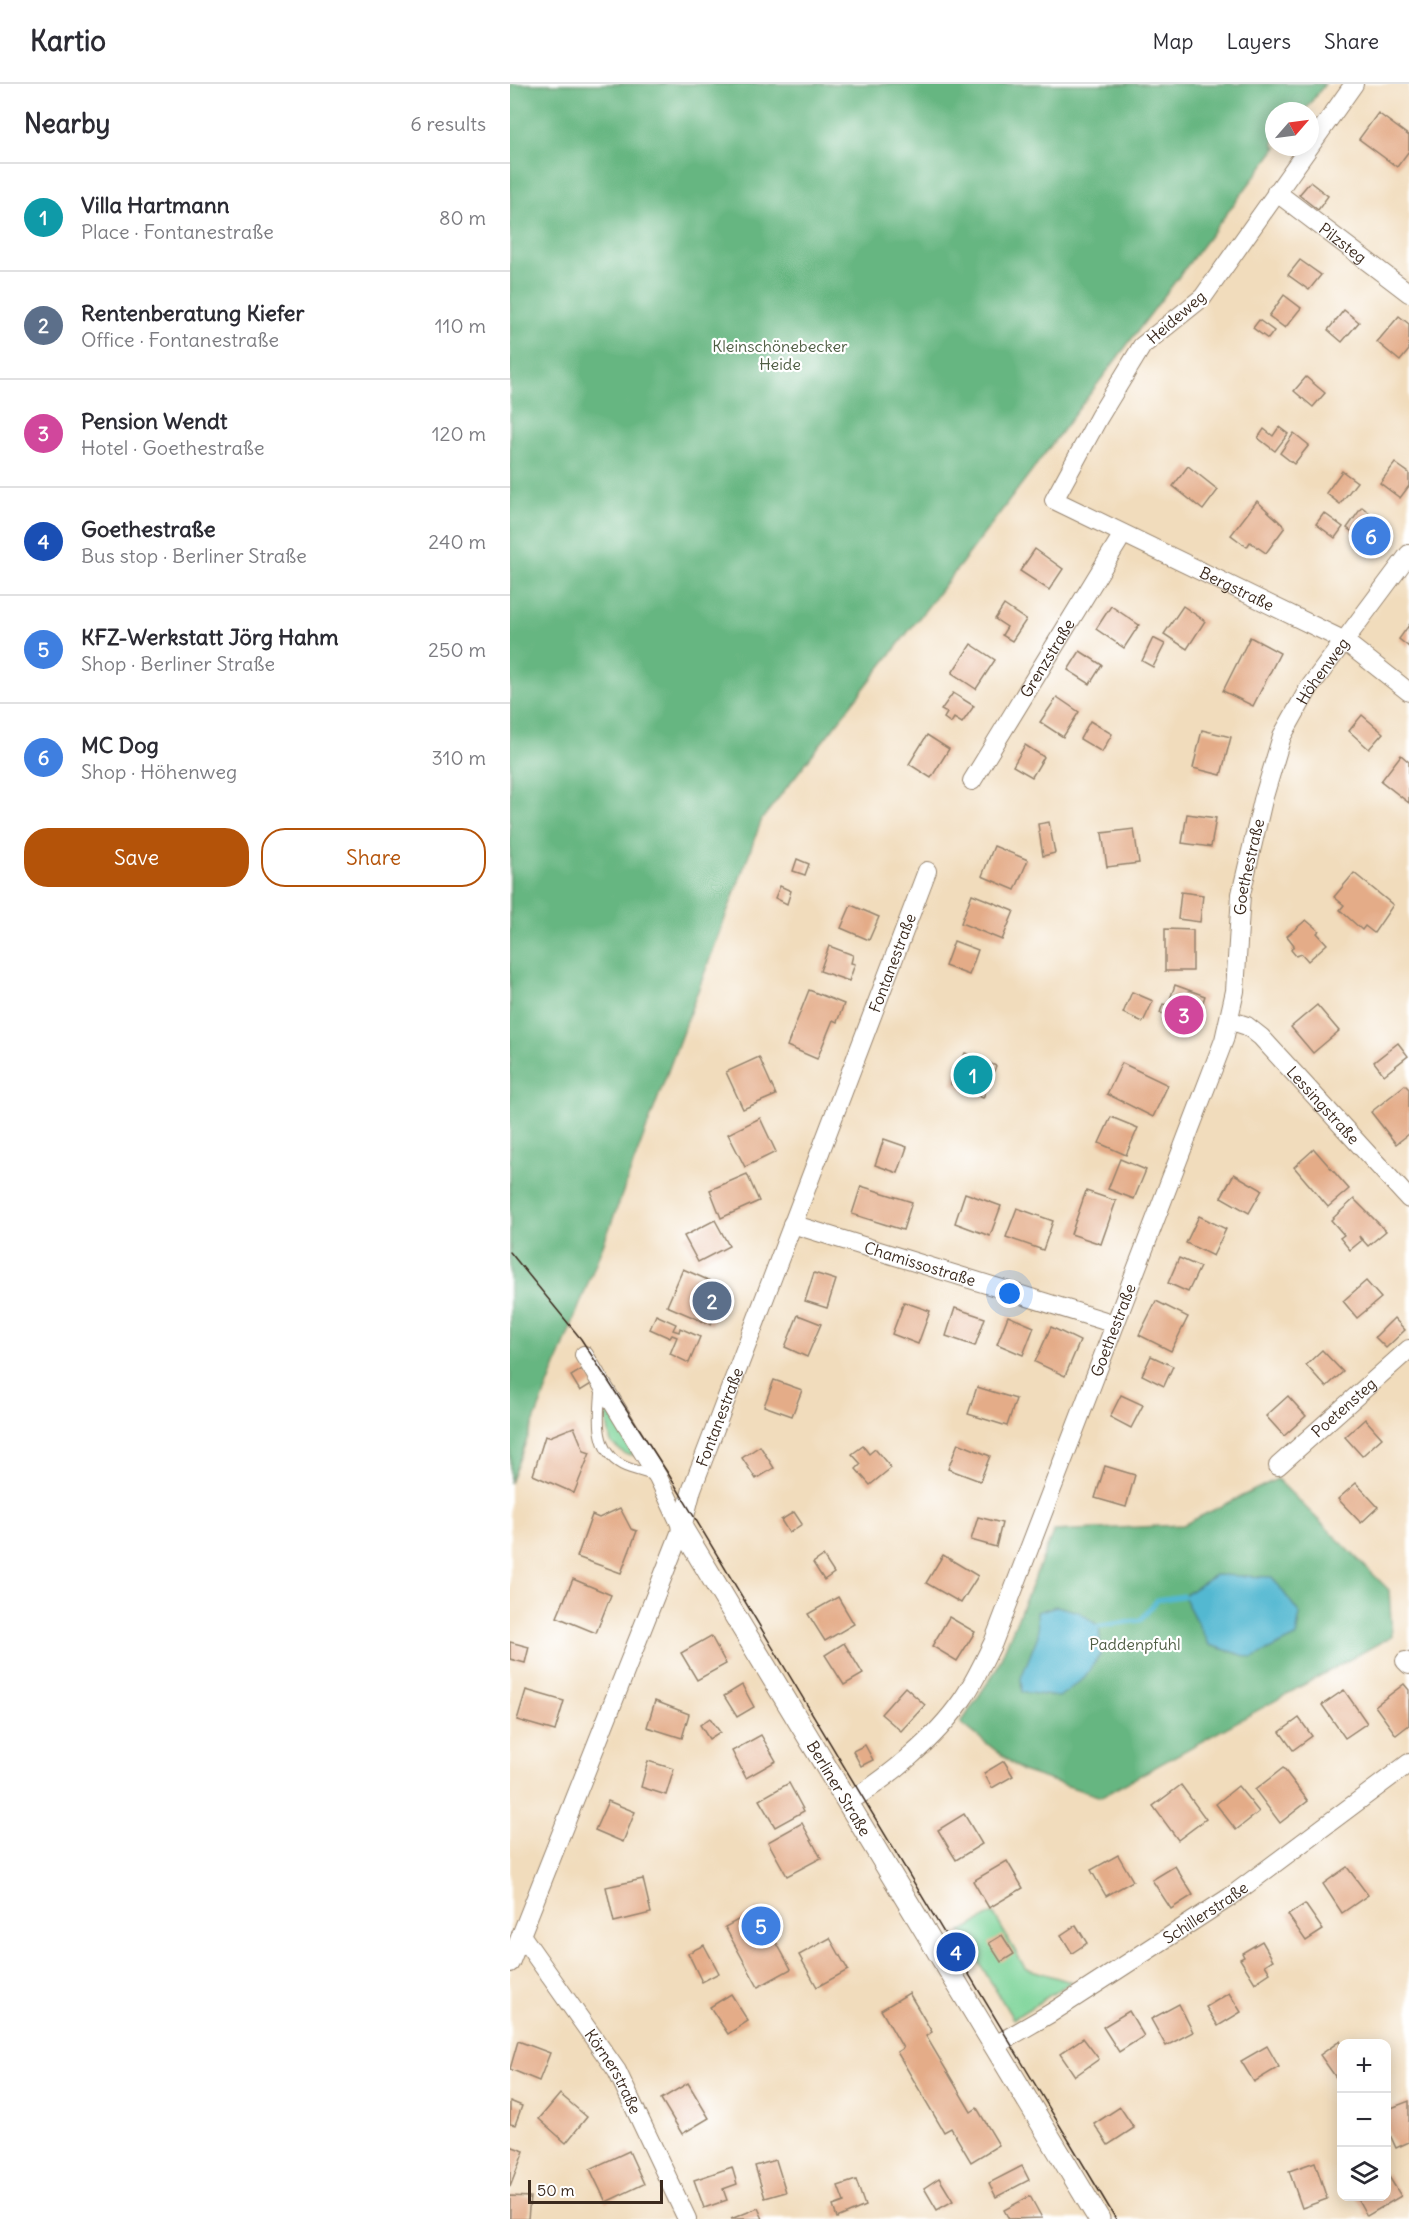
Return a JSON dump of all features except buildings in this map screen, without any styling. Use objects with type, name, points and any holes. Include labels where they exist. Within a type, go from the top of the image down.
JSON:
[{"type":"street","name":"Heideweg","points":[[1054,500],[1099,417],[1142,346],[1203,297],[1354,84]]},
{"type":"street","name":"Pilzsteg","points":[[1276,192],[1409,293]]},
{"type":"street","name":"Bergstraße","points":[[1054,500],[1343,640],[1409,692]]},
{"type":"street","name":"Grenzstraße","points":[[972,781],[1123,534]]},
{"type":"street","name":"Höhenweg","points":[[1263,801],[1282,736],[1310,688],[1343,640],[1409,554]]},
{"type":"street","name":"Goethestraße","points":[[848,1802],[884,1778],[951,1714],[970,1686],[993,1643],[1230,1020],[1235,991],[1240,894],[1263,801]]},
{"type":"street","name":"Fontanestraße","points":[[510,1964],[682,1528],[692,1489],[927,871]]},
{"type":"street","name":"Lessingstraße","points":[[1230,1020],[1247,1026],[1261,1037],[1409,1200]]},
{"type":"street","name":"Chamissostraße","points":[[792,1224],[1115,1324]]},
{"type":"street","name":"Poetensteg","points":[[1278,1466],[1409,1349]]},
{"type":"street","name":"Berliner Straße","points":[[584,1355],[658,1477],[682,1528],[1099,2219]]},
{"type":"street","name":"Schillerstraße","points":[[994,2046],[1051,2013],[1230,1897],[1409,1763]]},
{"type":"street","name":"Körnerstraße","points":[[521,1935],[617,2071],[687,2219]]},
{"type":"lane","points":[[601,1381],[598,1425],[604,1447],[621,1465],[658,1477]]},
{"type":"green space","name":"Kleinschönebecker Heide","points":[[510,84],[1325,84],[1311,102],[1265,102],[1265,156],[1270,156],[965,559],[762,819],[608,1232],[510,1483]]},
{"type":"green space","points":[[604,1409],[623,1428],[634,1455],[625,1454],[611,1443]]},
{"type":"green space","name":"Paddenpfuhl","points":[[1277,1479],[1389,1590],[1392,1636],[1101,1797],[1022,1771],[961,1723],[996,1670],[1054,1531],[1183,1525]]},
{"type":"green space","points":[[993,1913],[1025,1968],[1071,1982],[1013,2019],[961,1932]]},
{"type":"water","points":[[1215,1575],[1272,1577],[1300,1614],[1296,1637],[1252,1658],[1209,1645],[1183,1596]]},
{"type":"water","points":[[1056,1606],[1079,1612],[1099,1626],[1101,1654],[1083,1679],[1059,1697],[1022,1692],[1021,1678],[1038,1635],[1037,1612]]},
{"type":"waterway","points":[[1099,1626],[1141,1620],[1157,1600],[1183,1596]]},
{"type":"tram line","points":[[510,1252],[581,1339],[669,1475],[1116,2219]]},
{"type":"place","name":"MC Dog","points":[[1371,536]]},
{"type":"place","name":"Pension Wendt","points":[[1184,1015]]},
{"type":"place","name":"Villa Hartmann","points":[[973,1075]]},
{"type":"place","name":"Rentenberatung Kiefer","points":[[712,1301]]},
{"type":"place","name":"KFZ-Werkstatt Jörg Hahm","points":[[761,1926]]},
{"type":"place","name":"Goethestraße","points":[[956,1952]]}]
